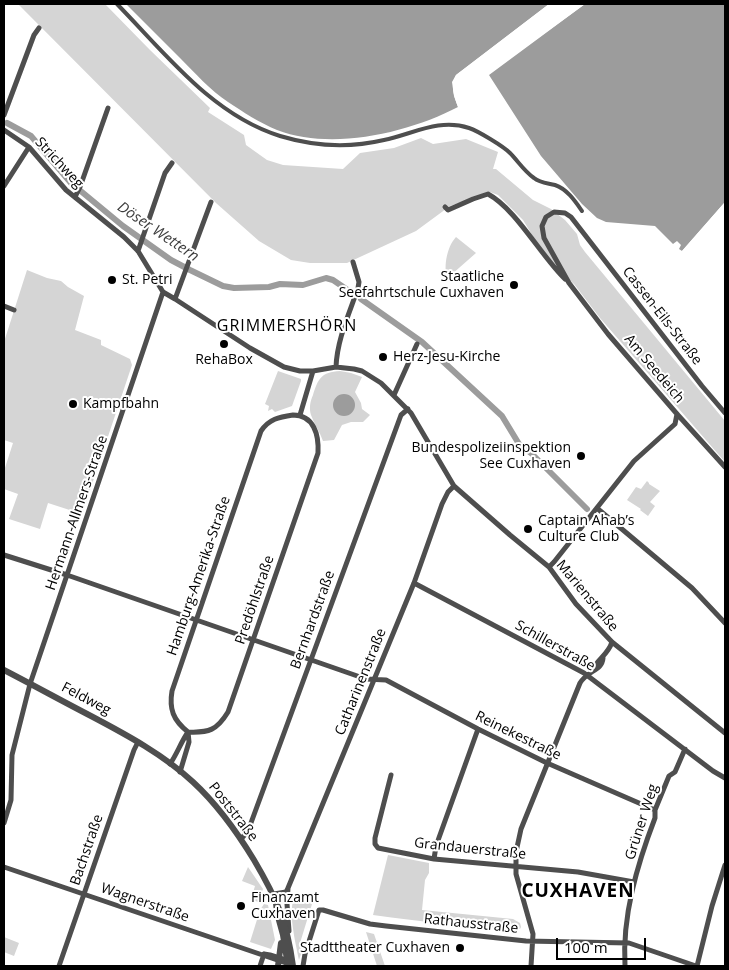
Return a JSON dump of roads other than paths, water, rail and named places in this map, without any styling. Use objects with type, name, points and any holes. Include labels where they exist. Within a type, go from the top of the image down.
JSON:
[{"type":"street","points":[[117,4],[203,90],[239,118],[254,126],[288,138],[330,145],[376,142],[441,124],[469,128],[506,150],[537,180],[564,190],[572,197],[582,211]]},
{"type":"street","points":[[4,115],[34,35],[39,28]]},
{"type":"street","points":[[77,192],[108,108]]},
{"type":"street","name":"Strichweg","points":[[4,130],[29,147],[57,180],[77,192],[138,251],[163,292],[250,348],[284,367],[300,371],[336,368],[362,371],[381,383],[408,409],[441,465]]},
{"type":"street","points":[[4,186],[29,147]]},
{"type":"street","points":[[138,251],[165,174],[172,163]]},
{"type":"street","name":"Am Seedeich","points":[[445,207],[448,210],[488,194],[496,198],[569,283],[608,334],[725,467]]},
{"type":"street","points":[[175,299],[212,202]]},
{"type":"street","name":"Am Seedeich","points":[[569,283],[544,238],[542,226],[546,217],[559,212],[571,217],[583,232]]},
{"type":"street","name":"Cassen-Eils-Straße","points":[[583,232],[725,413]]},
{"type":"street","points":[[336,368],[337,353],[342,333],[358,288],[357,274],[353,262]]},
{"type":"street","name":"Hermann-Allmers-Straße","points":[[4,823],[11,800],[12,755],[30,684],[163,292]]},
{"type":"street","points":[[4,306],[14,310]]},
{"type":"street","points":[[394,395],[417,344]]},
{"type":"street","points":[[300,415],[314,371]]},
{"type":"street","name":"Bernhardstraße","points":[[241,840],[248,831],[401,416],[408,409]]},
{"type":"street","points":[[549,567],[598,509],[634,461],[674,424],[677,414]]},
{"type":"street","name":"Hamburg-Amerika-Straße","points":[[188,732],[174,718],[171,710],[172,690],[261,431],[267,423],[274,419],[300,415]]},
{"type":"street","name":"Predöhlstraße","points":[[188,732],[206,732],[214,728],[228,712],[318,453],[317,434],[305,417],[300,415]]},
{"type":"street","name":"Marienstraße","points":[[441,465],[454,486],[549,567],[576,604],[612,642],[725,733]]},
{"type":"street","name":"Catharinenstraße","points":[[289,935],[288,888],[414,583],[442,504],[448,492],[454,486]]},
{"type":"street","points":[[598,509],[692,588],[725,623]]},
{"type":"street","name":"Reinekestraße","points":[[4,555],[366,679],[386,680],[547,763],[655,810]]},
{"type":"street","name":"Schillerstraße","points":[[414,583],[586,675],[713,771],[725,778]]},
{"type":"street","points":[[531,966],[532,934],[515,866],[521,829],[580,684],[586,675],[592,670],[598,669],[602,664],[603,658],[612,642]]},
{"type":"street","name":"Feldweg","points":[[4,670],[156,753]]},
{"type":"street","points":[[434,859],[436,846],[478,729]]},
{"type":"street","points":[[170,764],[188,732]]},
{"type":"street","points":[[180,772],[189,742],[188,732]]},
{"type":"street","name":"Bachstraße","points":[[59,966],[138,742]]},
{"type":"street","name":"Grüner Weg","points":[[625,966],[624,943],[634,882],[655,818],[655,810],[670,776],[675,772],[685,749]]},
{"type":"street","name":"Poststraße","points":[[156,753],[208,797],[241,840],[275,897],[289,935],[290,964]]},
{"type":"street","name":"Grandauerstraße","points":[[391,775],[375,838],[375,844],[378,848],[434,859],[591,873],[634,882]]},
{"type":"street","points":[[696,966],[725,865]]},
{"type":"street","name":"Wagnerstraße","points":[[4,867],[264,954],[279,962],[290,964]]},
{"type":"street","points":[[275,897],[286,892],[288,888]]},
{"type":"street","name":"Poststraße","points":[[275,897],[277,913],[290,964]]},
{"type":"street","name":"Rathausstraße","points":[[303,964],[319,910],[323,910],[370,924],[533,941],[629,943],[696,966]]},
{"type":"street","points":[[277,913],[281,942],[279,962]]},
{"type":"street","points":[[260,966],[264,954]]},
{"type":"waterway","name":"Döser Wettern","points":[[7,123],[31,136],[71,183],[123,226],[171,260],[190,270],[223,286],[234,288],[269,287],[280,284],[303,285],[326,278],[333,280],[352,293]]},
{"type":"waterway","name":"Döser Wettern","points":[[361,299],[422,342],[502,416],[519,444],[531,453],[587,509]]},
{"type":"place","name":"St. Petri","points":[[112,280]]},
{"type":"place","name":"Staatliche Seefahrtschule Cuxhaven","points":[[514,285]]},
{"type":"place","name":"RehaBox","points":[[224,344]]},
{"type":"place","name":"Herz-Jesu-Kirche","points":[[383,357]]},
{"type":"place","name":"Kampfbahn","points":[[73,404]]},
{"type":"place","name":"Bundespolizeiinspektion See Cuxhaven","points":[[581,456]]},
{"type":"place","name":"Captain Ahab’s Culture Club","points":[[528,529]]},
{"type":"place","name":"Finanzamt Cuxhaven","points":[[241,906]]},
{"type":"place","name":"Stadttheater Cuxhaven","points":[[460,948]]},
{"type":"district","name":"GRIMMERSHÖRN","points":[[287,326]]},
{"type":"district","name":"CUXHAVEN","points":[[578,892]]}]
